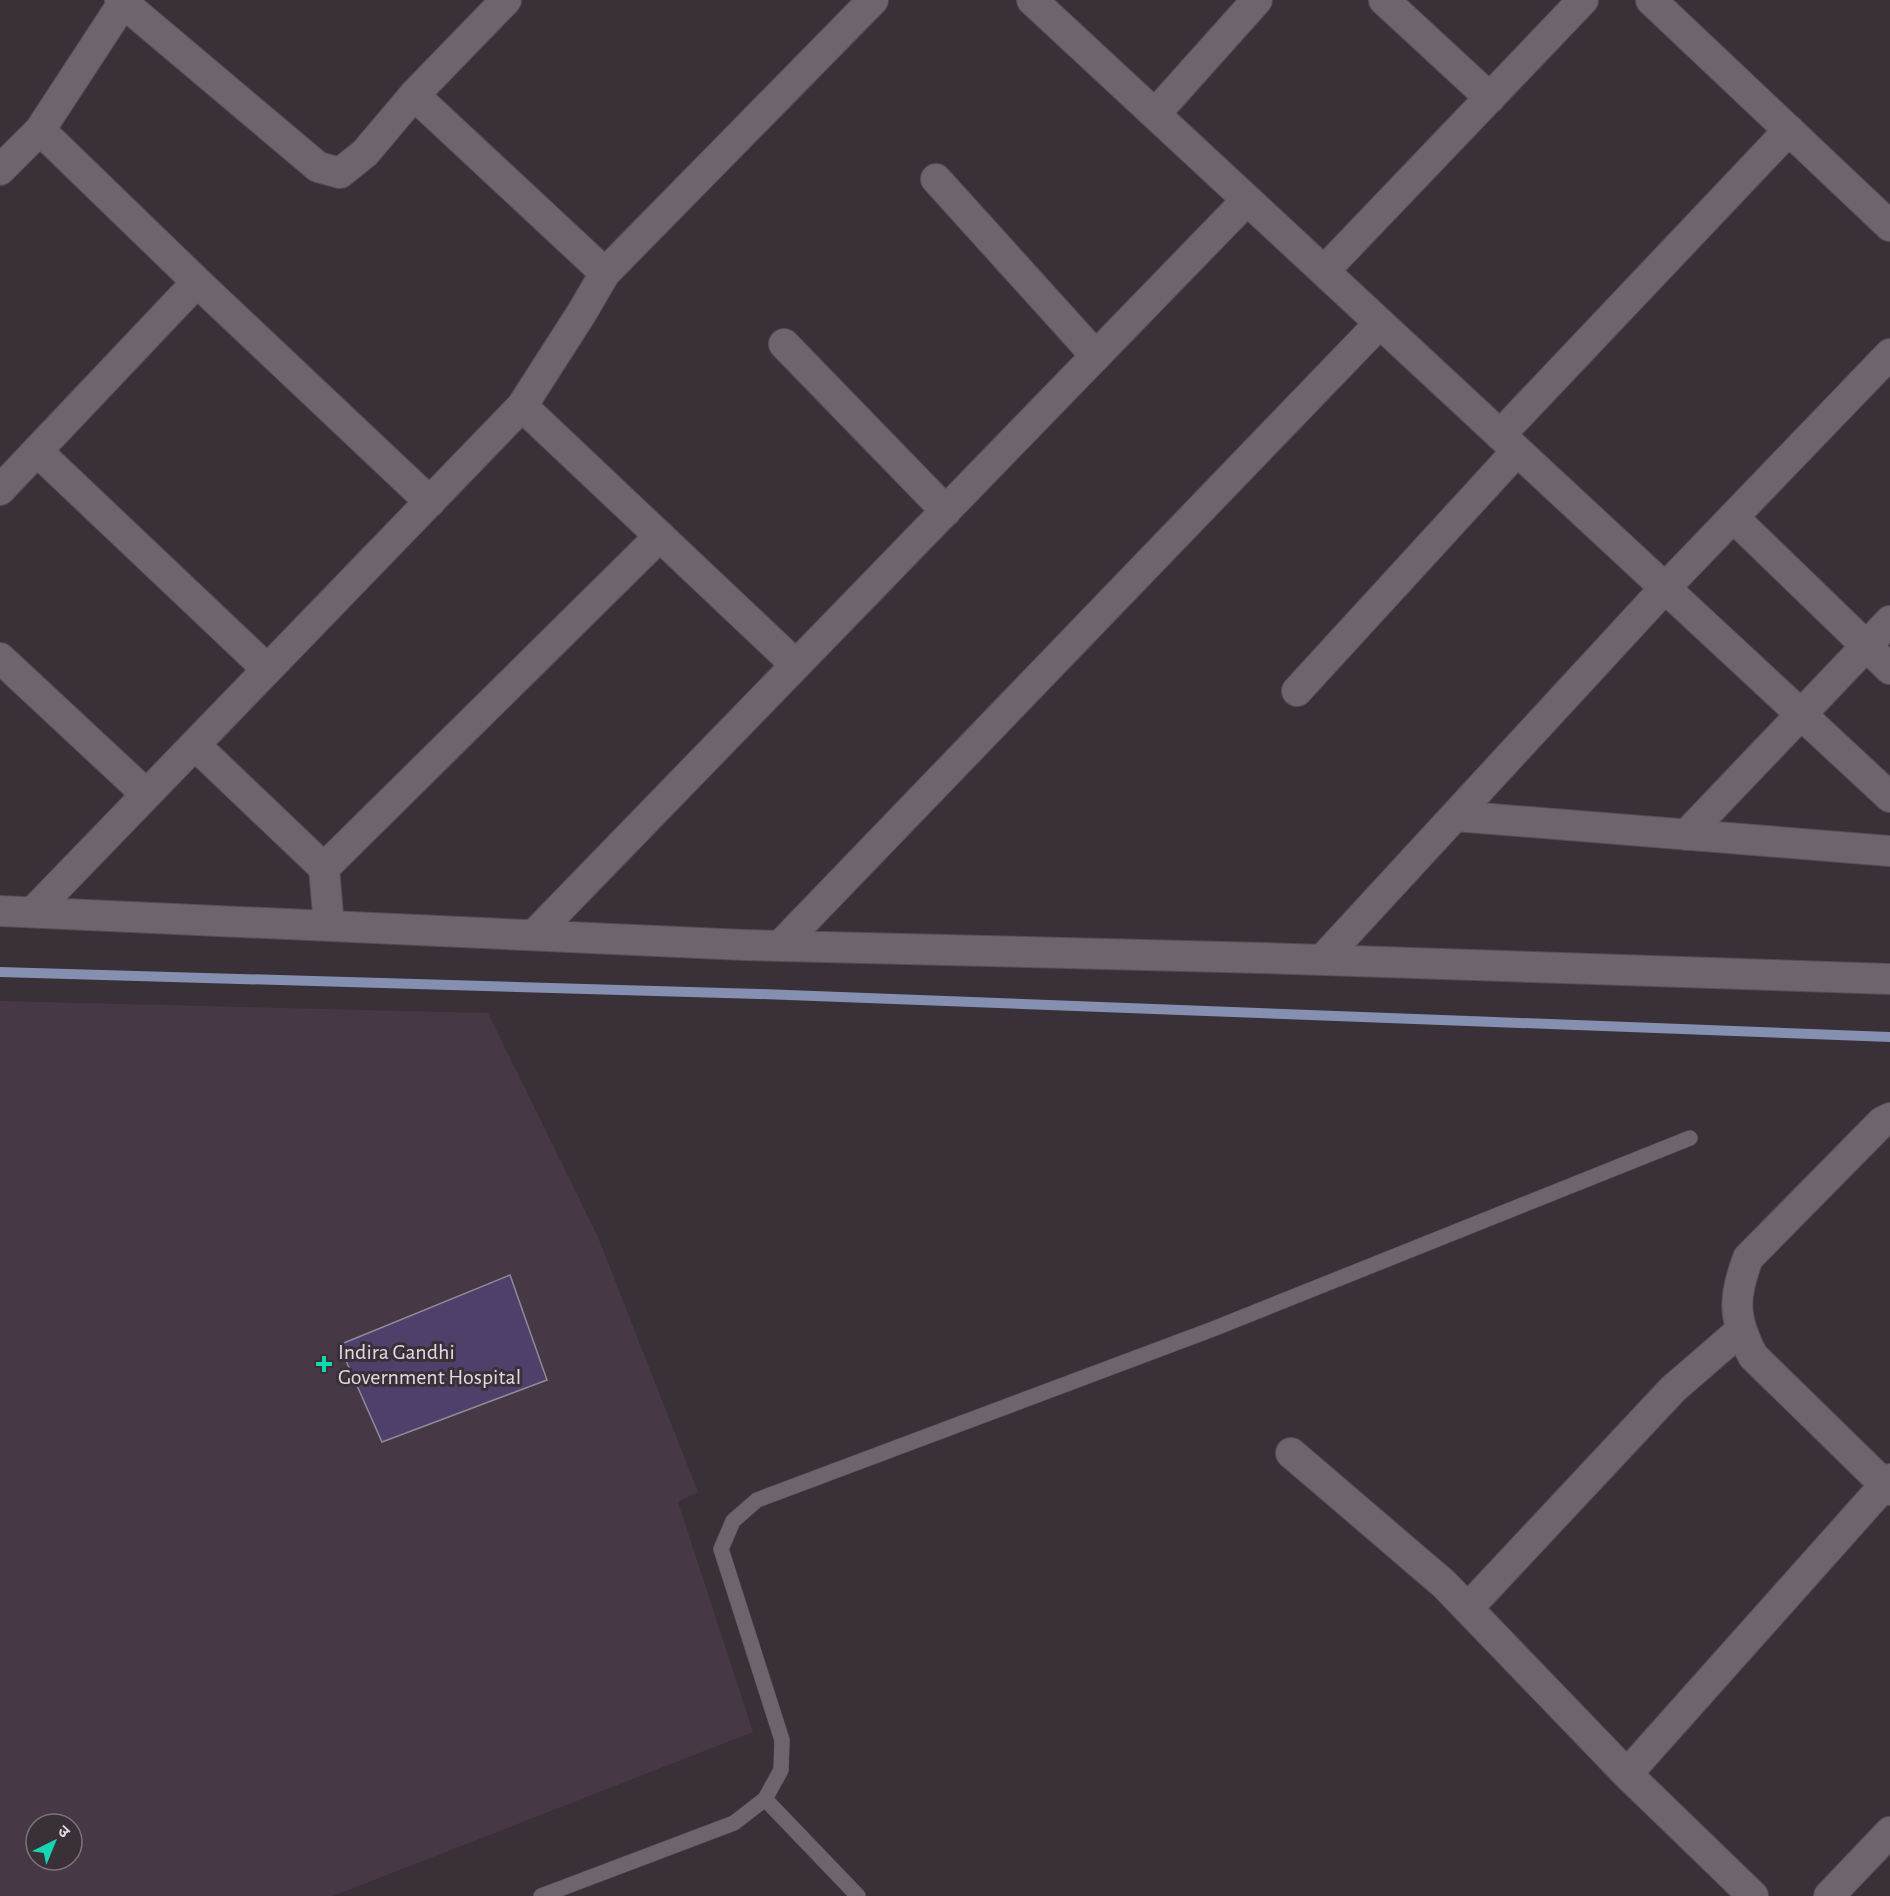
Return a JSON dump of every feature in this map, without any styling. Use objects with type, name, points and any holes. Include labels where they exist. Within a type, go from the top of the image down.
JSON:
[{"type":"street","points":[[0,170],[40,130],[122,1],[318,167],[340,173],[365,153],[414,96],[506,0]]},
{"type":"street","points":[[33,912],[522,406],[605,273],[873,0]]},
{"type":"street","points":[[1032,0],[1890,797]]},
{"type":"street","points":[[1155,114],[1257,0]]},
{"type":"street","points":[[1384,0],[1490,98]]},
{"type":"street","points":[[1324,271],[1583,0]]},
{"type":"street","points":[[1651,0],[1890,226]]},
{"type":"street","points":[[414,96],[605,273]]},
{"type":"street","points":[[40,130],[430,502]]},
{"type":"street","points":[[1297,691],[1509,443],[1789,130]]},
{"type":"street","points":[[936,179],[1096,356]]},
{"type":"street","points":[[534,935],[1247,200]]},
{"type":"street","points":[[0,490],[197,282]]},
{"type":"street","points":[[780,946],[1380,323]]},
{"type":"street","points":[[784,344],[946,511]]},
{"type":"street","points":[[1322,960],[1665,588],[1890,354]]},
{"type":"street","points":[[522,406],[796,665]]},
{"type":"street","points":[[37,452],[267,669]]},
{"type":"street","points":[[1733,517],[1890,669]]},
{"type":"street","points":[[324,868],[660,536]]},
{"type":"street","points":[[1686,835],[1890,621]]},
{"type":"street","points":[[0,658],[146,794]]},
{"type":"street","points":[[195,745],[324,868],[329,926]]},
{"type":"street","points":[[1455,816],[1890,851]]},
{"type":"street","points":[[0,911],[780,946],[1322,960],[1890,979]]},
{"type":"street","points":[[1627,1774],[1888,1485],[1753,1356],[1740,1330],[1736,1308],[1737,1292],[1748,1258],[1882,1122],[1890,1118]]},
{"type":"street","points":[[1468,1608],[1673,1389],[1740,1330]]},
{"type":"street","points":[[1291,1453],[1444,1584],[1627,1774],[1753,1896]]},
{"type":"street","points":[[1829,1896],[1890,1832]]},
{"type":"lane","points":[[541,1896],[734,1823],[765,1799],[781,1770],[783,1740],[721,1549],[733,1521],[758,1500],[1214,1329],[1690,1138]]},
{"type":"lane","points":[[765,1799],[858,1896]]},
{"type":"shaded area","name":"Indira Gandhi Government Hospital","points":[[0,1001],[488,1013],[598,1237],[698,1492],[678,1502],[753,1732],[333,1896],[0,1896]]},
{"type":"building","points":[[510,1275],[547,1380],[382,1442],[339,1345]]},
{"type":"waterway","points":[[0,972],[759,994],[1890,1037]]},
{"type":"place","name":"Indira Gandhi Government Hospital","points":[[324,1364]]}]
